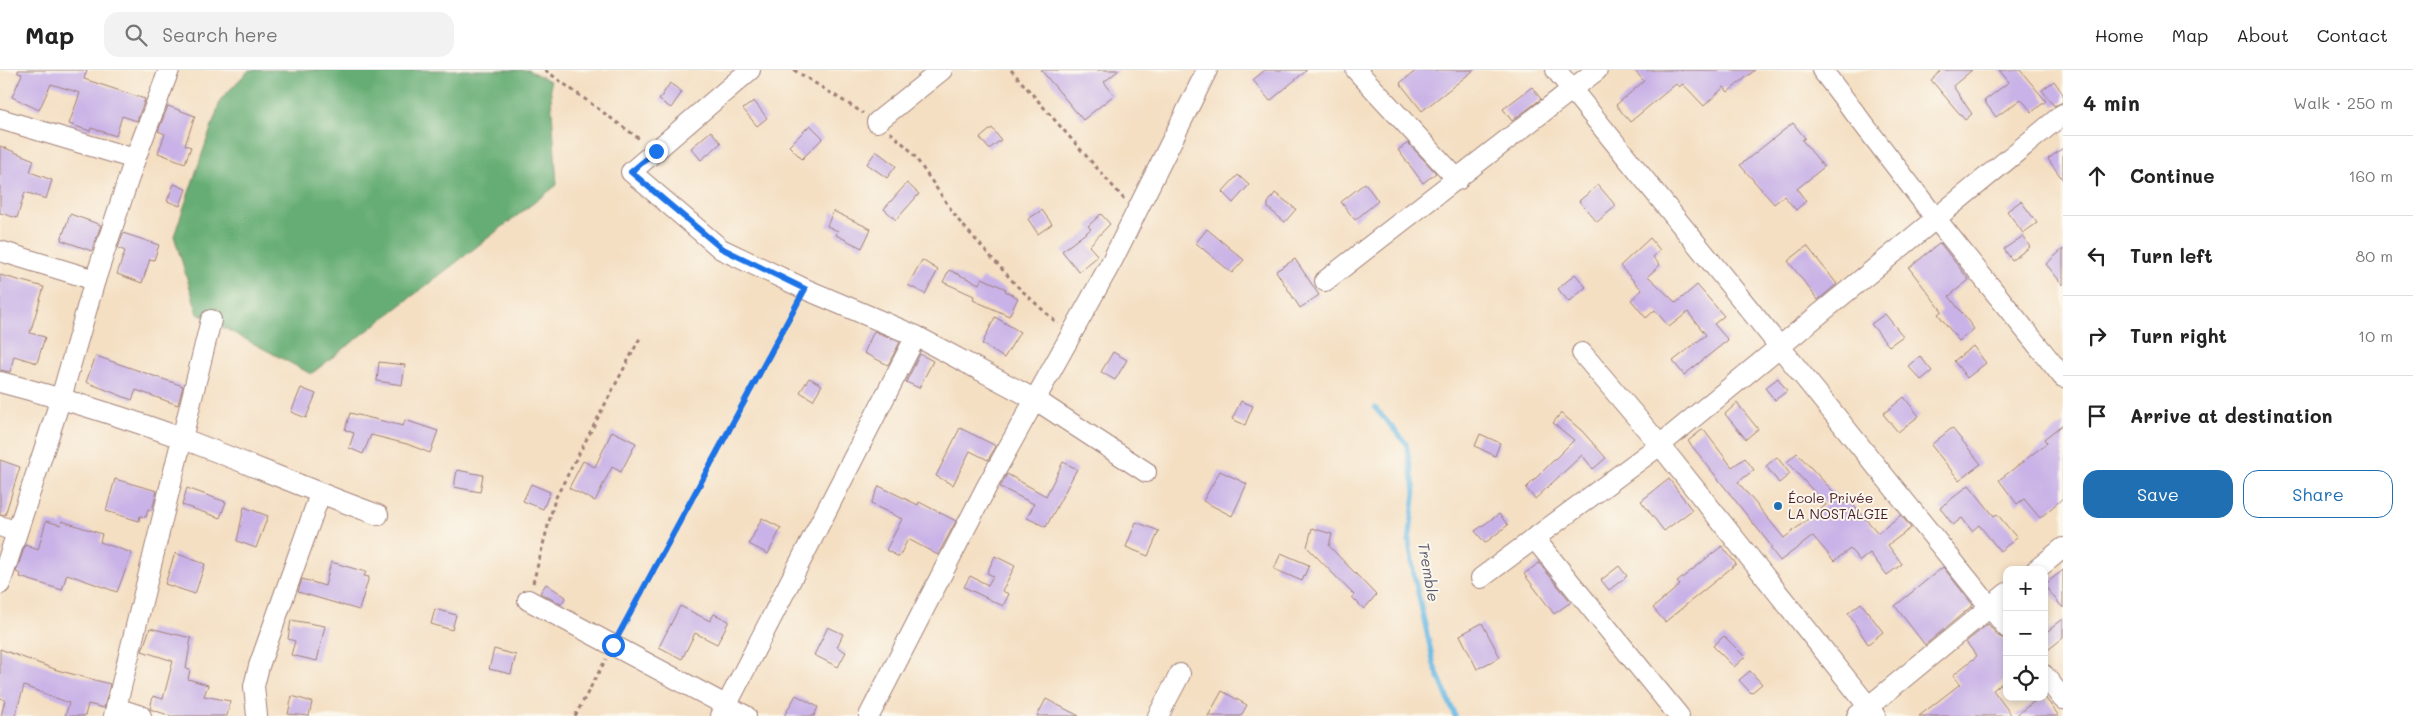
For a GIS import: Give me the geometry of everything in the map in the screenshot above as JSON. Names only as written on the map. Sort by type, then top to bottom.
[{"type":"street","points":[[0,584],[9,529],[61,398],[95,280],[135,160],[169,70]]},
{"type":"street","points":[[750,70],[631,172],[721,248],[805,289],[916,336],[1036,400],[1146,472]]},
{"type":"street","points":[[877,122],[942,70]]},
{"type":"street","points":[[869,716],[987,486],[1071,336],[1136,212],[1207,70]]},
{"type":"street","points":[[1356,70],[1458,180]]},
{"type":"street","points":[[1556,70],[2003,623]]},
{"type":"street","points":[[1325,281],[1458,180],[1597,70]]},
{"type":"street","points":[[1822,70],[1936,219],[2063,378]]},
{"type":"street","points":[[1480,578],[1660,445],[2063,114]]},
{"type":"street","points":[[0,119],[135,160]]},
{"type":"street","points":[[0,251],[95,280]]},
{"type":"street","points":[[141,716],[115,712],[180,438],[211,320]]},
{"type":"street","points":[[724,711],[916,336]]},
{"type":"street","points":[[1582,353],[1660,445],[1867,713],[2003,595]]},
{"type":"street","points":[[0,382],[61,398],[180,438],[378,515]]},
{"type":"street","points":[[257,716],[254,686],[259,666],[320,494]]},
{"type":"street","points":[[1534,538],[1679,716]]},
{"type":"street","points":[[2041,566],[2063,548]]},
{"type":"street","points":[[528,600],[613,645],[724,711],[746,716]]},
{"type":"street","points":[[1158,716],[1180,674]]},
{"type":"street","points":[[2048,680],[2063,699]]},
{"type":"path","points":[[544,70],[656,151]]},
{"type":"path","points":[[794,70],[877,122],[911,151],[958,221],[1016,286],[1071,336]]},
{"type":"path","points":[[1011,70],[1136,212]]},
{"type":"path","points":[[575,716],[805,289]]},
{"type":"path","points":[[528,600],[555,500],[640,338]]},
{"type":"green space","points":[[249,70],[528,70],[550,81],[557,185],[311,374],[198,314],[174,236],[221,99]]},
{"type":"building","points":[[18,70],[87,70],[84,79],[145,99],[137,121],[122,116],[116,136],[91,128],[90,131],[69,124],[80,93],[51,84],[39,110],[12,97],[22,74],[18,73]]},
{"type":"building","points":[[1041,70],[1119,70],[1104,82],[1114,95],[1083,120]]},
{"type":"building","points":[[1265,70],[1307,70],[1270,101],[1253,80]]},
{"type":"building","points":[[1417,70],[1474,70],[1422,111],[1400,83]]},
{"type":"building","points":[[1634,70],[1755,70],[1728,92],[1724,87],[1704,106],[1683,84],[1679,87],[1676,84],[1630,122],[1616,105],[1644,81]]},
{"type":"building","points":[[1942,70],[1972,70],[1953,86],[1972,114],[1965,120],[1931,80]]},
{"type":"building","points":[[1999,70],[2020,70],[2046,101],[2032,112],[2021,99],[1996,117],[1984,101],[2009,82]]},
{"type":"building","points":[[2054,81],[2063,94],[2063,102],[2054,106],[2042,90]]},
{"type":"building","points":[[670,83],[682,92],[671,108],[659,100]]},
{"type":"building","points":[[1532,87],[1541,99],[1512,121],[1503,109]]},
{"type":"building","points":[[754,101],[767,118],[757,126],[743,109]]},
{"type":"building","points":[[168,106],[195,116],[185,145],[191,147],[185,163],[158,153],[165,134],[158,131]]},
{"type":"building","points":[[1793,123],[1805,138],[1802,140],[1824,167],[1797,189],[1806,201],[1796,210],[1784,196],[1774,204],[1740,165]]},
{"type":"building","points":[[810,125],[823,138],[802,159],[789,146]]},
{"type":"building","points":[[992,128],[1001,140],[989,149],[980,138]]},
{"type":"building","points":[[711,131],[721,143],[701,160],[691,148]]},
{"type":"building","points":[[1408,143],[1436,173],[1423,183],[1398,150]]},
{"type":"building","points":[[0,146],[34,160],[30,172],[52,180],[46,199],[25,192],[17,218],[0,213]]},
{"type":"building","points":[[2063,148],[2063,180],[2048,159]]},
{"type":"building","points":[[876,151],[896,166],[887,178],[867,164]]},
{"type":"building","points":[[1238,175],[1249,185],[1233,203],[1222,192]]},
{"type":"building","points":[[907,183],[919,194],[896,220],[884,209]]},
{"type":"building","points":[[1365,183],[1378,201],[1355,220],[1341,202]]},
{"type":"building","points":[[174,184],[186,189],[180,206],[167,201]]},
{"type":"building","points":[[1598,185],[1616,206],[1597,222],[1579,201]]},
{"type":"building","points":[[1275,193],[1296,209],[1285,222],[1268,208],[1268,203]]},
{"type":"building","points":[[2021,201],[2037,223],[2023,233],[2007,211]]},
{"type":"building","points":[[1042,210],[1052,224],[1038,234],[1028,219]]},
{"type":"building","points":[[833,211],[871,229],[862,248],[836,235],[838,231],[827,226]]},
{"type":"building","points":[[70,214],[101,225],[92,251],[61,240]]},
{"type":"building","points":[[1101,214],[1110,224],[1089,246],[1098,256],[1079,272],[1062,251],[1091,229],[1088,226]]},
{"type":"building","points":[[1207,229],[1244,260],[1232,273],[1196,243]]},
{"type":"building","points":[[123,233],[159,245],[154,260],[150,259],[142,283],[117,274],[125,251],[118,248]]},
{"type":"building","points":[[2023,236],[2030,247],[2012,260],[2004,249]]},
{"type":"building","points":[[1650,238],[1660,250],[1653,257],[1660,265],[1648,276],[1676,303],[1697,285],[1724,316],[1714,324],[1728,340],[1684,375],[1673,361],[1706,335],[1688,312],[1669,327],[1655,310],[1646,318],[1631,300],[1642,290],[1620,266]]},
{"type":"building","points":[[1940,243],[1969,280],[1949,296],[1974,329],[1959,341],[1938,314],[1942,311],[1909,268]]},
{"type":"building","points":[[1807,246],[1837,284],[1818,300],[1788,261]]},
{"type":"building","points":[[2063,249],[2063,285],[2046,264]]},
{"type":"building","points":[[1295,259],[1319,295],[1300,308],[1276,271]]},
{"type":"building","points":[[922,260],[938,270],[925,294],[908,285]]},
{"type":"building","points":[[949,270],[979,284],[982,278],[1006,289],[1005,291],[1018,298],[1009,316],[973,300],[974,296],[943,282]]},
{"type":"building","points":[[1575,274],[1586,287],[1569,302],[1558,289]]},
{"type":"building","points":[[0,275],[44,287],[30,333],[45,337],[37,363],[14,356],[10,372],[0,370]]},
{"type":"building","points":[[1885,314],[1903,336],[1889,346],[1871,324]]},
{"type":"building","points":[[995,317],[1020,332],[1004,358],[982,344]]},
{"type":"building","points":[[874,331],[900,342],[888,365],[864,353]]},
{"type":"building","points":[[1973,346],[1986,363],[1967,378],[1954,361]]},
{"type":"building","points":[[1113,352],[1127,360],[1115,380],[1101,372]]},
{"type":"building","points":[[920,354],[933,361],[919,388],[906,382]]},
{"type":"building","points":[[96,356],[183,386],[178,405],[136,390],[132,400],[86,382]]},
{"type":"building","points":[[1920,356],[1932,371],[1921,380],[1908,366]]},
{"type":"building","points":[[379,362],[405,365],[402,385],[377,381]]},
{"type":"building","points":[[809,378],[822,385],[813,400],[800,392]]},
{"type":"building","points":[[1778,378],[1787,391],[1775,400],[1765,388]]},
{"type":"building","points":[[301,388],[316,394],[306,418],[291,412]]},
{"type":"building","points":[[1904,397],[1919,416],[1898,432],[1883,414]]},
{"type":"building","points":[[1241,401],[1253,406],[1245,425],[1232,419]]},
{"type":"building","points":[[1737,403],[1758,429],[1746,439],[1725,414]]},
{"type":"building","points":[[350,413],[403,426],[405,420],[438,431],[430,453],[407,444],[371,435],[363,454],[349,448],[354,433],[345,430]]},
{"type":"building","points":[[1561,413],[1582,431],[1606,458],[1593,469],[1582,455],[1535,499],[1526,488],[1574,440],[1553,423]]},
{"type":"building","points":[[2063,424],[2063,498],[2040,518],[2024,499],[2017,504],[1999,480],[2047,443],[2044,439]]},
{"type":"building","points":[[960,428],[996,446],[988,460],[970,451],[953,485],[936,476]]},
{"type":"building","points":[[1952,428],[1981,464],[1959,480],[1931,445]]},
{"type":"building","points":[[1703,429],[1732,467],[1745,458],[1754,470],[1738,482],[1784,538],[1826,505],[1787,462],[1797,453],[1845,504],[1849,500],[1878,533],[1901,515],[1911,528],[1888,545],[1902,564],[1887,575],[1870,553],[1860,561],[1850,549],[1834,561],[1813,536],[1780,561],[1770,548],[1772,547],[1688,441]]},
{"type":"building","points":[[612,431],[636,443],[621,472],[612,467],[595,501],[569,488],[583,461],[595,467]]},
{"type":"building","points":[[1480,434],[1500,443],[1495,456],[1475,446]]},
{"type":"building","points":[[1777,457],[1790,474],[1779,483],[1766,466]]},
{"type":"building","points":[[0,460],[20,467],[5,515],[0,514]]},
{"type":"building","points":[[1063,462],[1077,469],[1046,527],[1027,518],[1034,504],[1000,487],[1007,474],[1046,496]]},
{"type":"building","points":[[457,470],[483,475],[480,492],[454,487]]},
{"type":"building","points":[[1220,471],[1247,484],[1232,516],[1203,501]]},
{"type":"building","points":[[115,479],[157,491],[152,510],[148,509],[146,517],[140,516],[139,521],[106,511]]},
{"type":"building","points":[[1669,479],[1692,510],[1664,531],[1641,501]]},
{"type":"building","points":[[531,484],[550,492],[543,509],[523,501]]},
{"type":"building","points":[[1969,485],[1994,516],[1997,514],[2017,538],[2000,551],[1979,525],[1972,531],[1962,518],[1953,525],[1940,508]]},
{"type":"building","points":[[879,486],[918,505],[919,502],[956,521],[938,555],[908,539],[899,557],[886,550],[902,519],[871,504]]},
{"type":"building","points":[[187,488],[226,502],[220,518],[182,505]]},
{"type":"building","points":[[244,507],[268,516],[256,548],[237,541]]},
{"type":"building","points":[[1499,514],[1508,525],[1485,543],[1475,531]]},
{"type":"building","points":[[762,518],[781,528],[768,554],[749,544]]},
{"type":"building","points":[[46,521],[61,525],[62,521],[102,534],[100,542],[132,553],[117,592],[67,574],[62,590],[20,577],[21,574],[16,572],[25,545],[38,550]]},
{"type":"building","points":[[1136,522],[1159,531],[1148,556],[1126,547]]},
{"type":"building","points":[[1312,528],[1332,534],[1329,546],[1376,595],[1364,609],[1352,597],[1354,595],[1307,547]]},
{"type":"building","points":[[1722,546],[1736,564],[1665,622],[1653,608],[1680,585],[1677,582]]},
{"type":"building","points":[[175,553],[205,564],[195,594],[165,584]]},
{"type":"building","points":[[1281,553],[1309,565],[1302,581],[1274,569]]},
{"type":"building","points":[[995,556],[1015,566],[1002,591],[1009,594],[1003,606],[964,587],[970,576],[988,585],[993,576],[987,573]]},
{"type":"building","points":[[331,562],[366,572],[364,576],[369,577],[359,610],[298,592],[302,579],[325,586]]},
{"type":"building","points":[[1539,563],[1571,602],[1554,614],[1524,574]]},
{"type":"building","points":[[1619,566],[1627,576],[1609,590],[1601,580]]},
{"type":"building","points":[[1943,567],[1973,605],[1925,645],[1895,606]]},
{"type":"building","points":[[2063,570],[2063,608],[2048,590],[2048,582]]},
{"type":"building","points":[[546,584],[566,597],[561,604],[540,593]]},
{"type":"building","points":[[1861,603],[1883,632],[1868,644],[1848,613]]},
{"type":"building","points":[[680,606],[710,621],[714,614],[729,621],[717,644],[695,633],[682,659],[659,647]]},
{"type":"building","points":[[435,609],[456,615],[452,630],[431,624]]},
{"type":"building","points":[[2063,619],[2063,638],[2048,650],[2048,631]]},
{"type":"building","points":[[291,620],[325,626],[317,661],[291,655],[295,641],[288,639]]},
{"type":"building","points":[[1482,623],[1500,657],[1477,669],[1460,635]]},
{"type":"building","points":[[1988,624],[1998,636],[2003,638],[2003,682],[1993,690],[2012,716],[1919,716],[1960,684],[1953,675],[1977,656],[1966,642]]},
{"type":"building","points":[[828,627],[843,634],[837,647],[846,652],[838,667],[814,655]]},
{"type":"building","points":[[150,628],[191,638],[186,669],[190,670],[188,679],[208,685],[204,696],[230,701],[227,716],[171,716],[150,709],[153,696],[163,699],[173,661],[142,651]]},
{"type":"building","points":[[1724,636],[1745,657],[1734,667],[1713,646]]},
{"type":"building","points":[[0,649],[57,670],[110,684],[104,708],[88,704],[85,716],[65,716],[69,703],[24,686],[15,716],[1,716],[5,700],[0,698]]},
{"type":"building","points":[[494,649],[516,655],[511,674],[489,669]]},
{"type":"building","points":[[1750,671],[1762,684],[1751,693],[1739,680]]},
{"type":"building","points":[[1222,691],[1247,705],[1241,716],[1208,716]]},
{"type":"building","points":[[796,695],[818,707],[814,716],[784,716]]},
{"type":"building","points":[[292,696],[312,702],[309,716],[288,714]]},
{"type":"building","points":[[1046,699],[1079,716],[1037,716]]},
{"type":"building","points":[[2035,701],[2048,701],[2059,716],[2015,716]]},
{"type":"waterway","name":"Tremble","points":[[1375,408],[1406,443],[1415,491],[1409,542],[1414,575],[1434,665],[1455,716]]},
{"type":"place","name":"École Privée LA NOSTALGIE","points":[[1778,506]]},
{"type":"route","points":[[613,645],[805,289],[721,248],[631,172],[656,151]]}]
